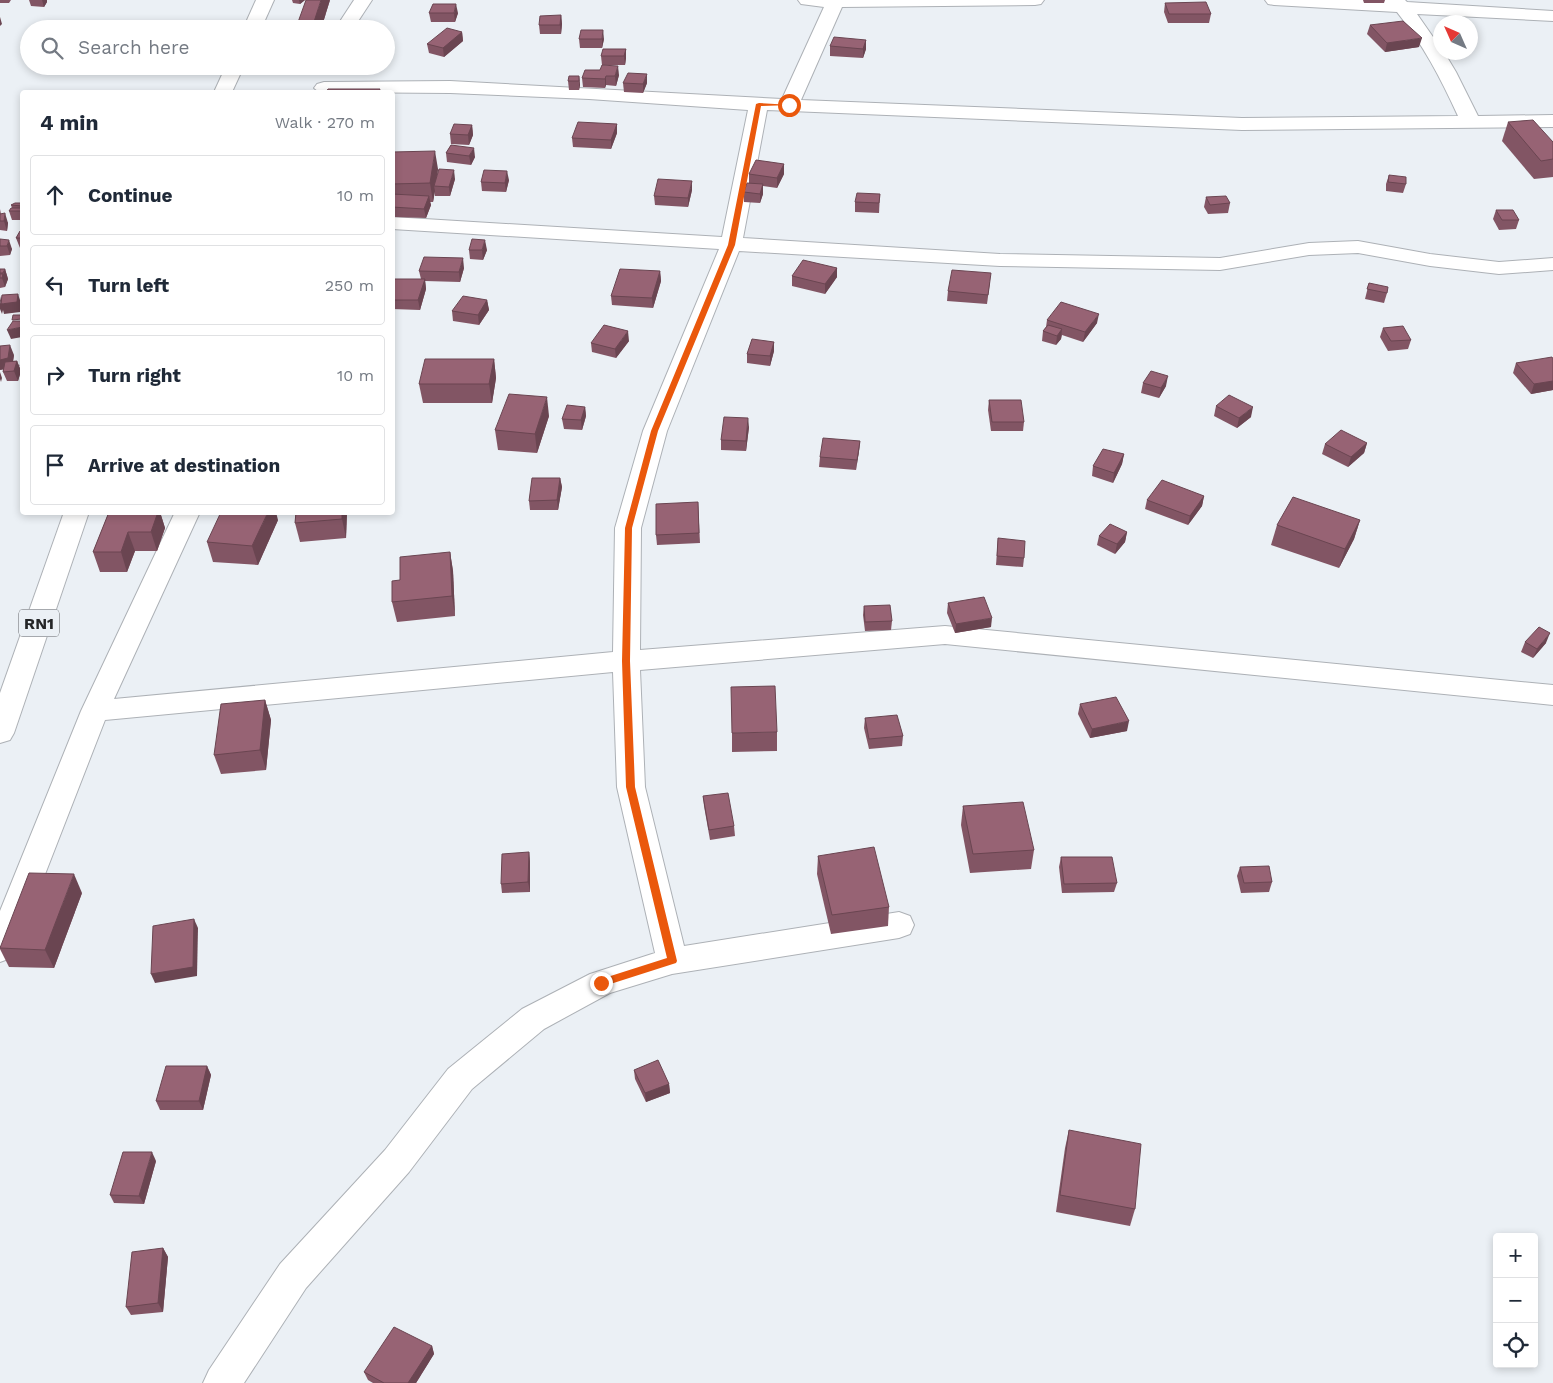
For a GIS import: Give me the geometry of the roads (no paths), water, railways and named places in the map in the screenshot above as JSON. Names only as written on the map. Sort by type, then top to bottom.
[{"type":"main road","points":[[256,20],[265,0]]},
{"type":"main road","points":[[350,20],[363,0]]},
{"type":"main road","points":[[807,0],[835,2],[1036,0]]},
{"type":"main road","points":[[1274,0],[1398,4],[1553,16]]},
{"type":"main road","points":[[789,105],[835,2]]},
{"type":"main road","points":[[1398,4],[1419,28],[1447,72],[1471,122]]},
{"type":"main road","points":[[224,90],[231,75]]},
{"type":"main road","points":[[328,75],[323,90],[460,87],[759,104],[1242,124],[1553,121]]},
{"type":"main road","points":[[672,961],[631,787],[626,661],[628,528],[655,431],[731,245],[759,104]]},
{"type":"main road","points":[[395,223],[1000,260],[1220,264],[1309,249],[1358,247],[1430,260],[1498,268],[1553,264]]},
{"type":"main road","name":"RN1","points":[[0,733],[76,515]]},
{"type":"main road","points":[[0,949],[95,711],[187,515]]},
{"type":"main road","points":[[95,711],[626,661],[945,635],[1553,695]]},
{"type":"main road","points":[[222,1383],[293,1276],[396,1161],[460,1079],[533,1019],[601,983],[672,961],[899,925]]}]
